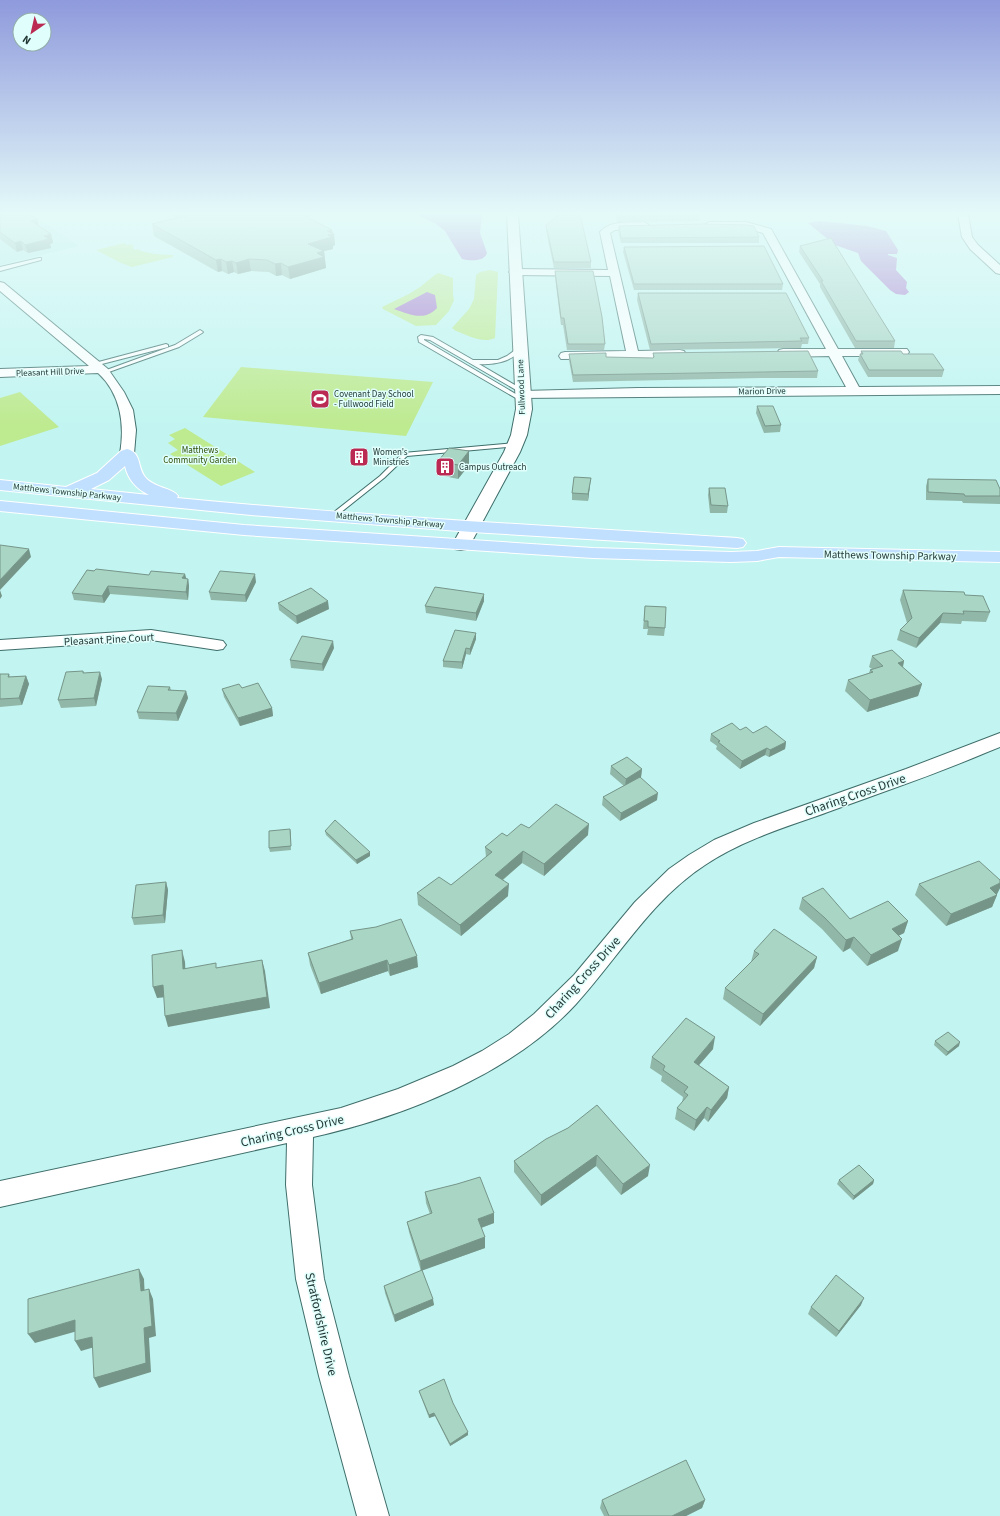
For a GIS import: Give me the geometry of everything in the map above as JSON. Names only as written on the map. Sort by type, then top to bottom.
[{"type":"main road","points":[[65,492],[91,484],[105,477],[114,470],[127,454],[133,460],[134,471],[138,478],[146,486],[159,494],[238,503],[243,504],[251,510]]},
{"type":"main road","name":"Matthews Township Parkway","points":[[0,485],[251,510],[472,527],[731,543],[756,546],[780,552]]},
{"type":"main road","name":"Matthews Township Parkway","points":[[0,506],[244,530],[593,553],[731,557],[757,556],[780,552],[1000,557]]},
{"type":"street","points":[[0,285],[100,369],[116,389],[129,414],[130,436],[127,454]]},
{"type":"street","name":"Fullwood Lane","points":[[461,545],[515,445],[522,424],[523,396],[515,285]]},
{"type":"street","points":[[620,285],[624,295],[633,355]]},
{"type":"street","points":[[796,285],[832,353],[854,390]]},
{"type":"street","points":[[786,295],[802,295]]},
{"type":"street","points":[[768,353],[903,352]]},
{"type":"street","points":[[565,356],[689,354]]},
{"type":"street","name":"Pleasant Hill Drive","points":[[0,373],[57,372],[100,369]]},
{"type":"street","name":"Marion Drive","points":[[523,396],[630,392],[1000,390]]},
{"type":"street","name":"Pleasant Pine Court","points":[[0,645],[151,635],[217,645]]},
{"type":"street","name":"Charing Cross Drive","points":[[0,1194],[341,1119],[390,1104],[435,1086],[467,1070],[505,1048],[537,1026],[566,1000],[650,899],[673,878],[716,848],[743,835],[784,819],[957,758],[1000,739]]},
{"type":"street","name":"Stratfordshire Drive","points":[[301,1128],[299,1146],[299,1185],[310,1279],[334,1376],[372,1516]]},
{"type":"lane","points":[[100,369],[177,346],[200,332]]},
{"type":"lane","points":[[421,337],[431,338],[523,396],[421,341],[421,337]]},
{"type":"lane","points":[[100,369],[159,348],[177,346]]},
{"type":"lane","points":[[470,362],[502,362],[514,356],[520,349]]},
{"type":"lane","points":[[333,516],[382,477],[405,454],[515,445]]},
{"type":"green space","points":[[423,285],[453,285],[454,300],[449,311],[436,325],[416,326],[383,309],[382,307]]},
{"type":"green space","points":[[475,285],[497,285],[495,338],[485,340],[470,337],[452,328],[469,309],[474,299]]},
{"type":"green space","name":"Covenant Day School - Fullwood Field","points":[[241,367],[433,382],[406,436],[203,417]]},
{"type":"green space","points":[[20,392],[59,427],[0,446],[0,398]]},
{"type":"green space","name":"Matthews Community Garden","points":[[185,428],[255,472],[221,486],[170,454],[178,450],[168,443],[175,439],[169,435]]},
{"type":"shaded area","points":[[885,285],[907,285],[906,288],[909,292],[905,295],[896,294]]},
{"type":"shaded area","points":[[427,292],[435,295],[437,308],[427,315],[416,316],[394,309]]},
{"type":"building","points":[[557,285],[596,285],[602,317],[605,344],[568,344],[564,318],[561,318]]},
{"type":"building","points":[[823,285],[860,285],[895,341],[856,341]]},
{"type":"building","points":[[638,293],[786,293],[809,338],[800,338],[802,341],[651,344]]},
{"type":"building","points":[[808,351],[818,371],[573,375],[569,354],[606,353],[606,357],[653,358],[653,353]]},
{"type":"building","points":[[861,351],[901,351],[903,354],[933,354],[944,370],[869,370],[860,354],[863,354]]},
{"type":"building","points":[[757,406],[773,406],[781,425],[765,426]]},
{"type":"building","points":[[449,448],[469,451],[458,465],[438,461]]},
{"type":"building","points":[[574,477],[591,478],[588,494],[572,493]]},
{"type":"building","points":[[928,479],[996,480],[1000,489],[1000,496],[965,496],[964,494],[928,492]]},
{"type":"building","points":[[709,488],[725,488],[728,506],[711,505]]},
{"type":"building","points":[[0,545],[29,549],[0,580]]},
{"type":"building","points":[[96,569],[149,575],[151,571],[185,574],[182,578],[188,579],[186,592],[108,586],[102,596],[72,593],[87,570],[94,571]]},
{"type":"building","points":[[220,571],[255,574],[245,595],[209,592]]},
{"type":"building","points":[[435,587],[484,594],[476,613],[425,606]]},
{"type":"building","points":[[311,588],[328,601],[296,616],[278,603]]},
{"type":"building","points":[[903,590],[964,592],[965,595],[983,596],[990,612],[963,611],[964,614],[943,613],[919,638],[900,630],[912,618]]},
{"type":"building","points":[[645,606],[666,607],[665,628],[648,627],[648,621],[644,621]]},
{"type":"building","points":[[455,630],[476,633],[470,649],[466,648],[462,662],[443,661]]},
{"type":"building","points":[[302,636],[333,641],[322,664],[290,660]]},
{"type":"building","points":[[892,650],[904,661],[898,663],[922,684],[870,700],[848,680],[873,672],[870,670],[883,666],[872,656]]},
{"type":"building","points":[[83,671],[83,673],[100,672],[94,698],[58,700],[66,672]]},
{"type":"building","points":[[0,674],[9,674],[8,677],[26,676],[19,698],[0,699]]},
{"type":"building","points":[[258,683],[272,708],[238,718],[222,689],[239,684],[242,688]]},
{"type":"building","points":[[148,686],[170,687],[168,690],[186,691],[176,713],[137,712]]},
{"type":"building","points":[[732,723],[740,730],[746,727],[753,733],[766,726],[786,742],[770,750],[767,748],[742,761],[718,742],[720,741],[711,734]]},
{"type":"building","points":[[627,757],[642,769],[626,779],[611,766]]},
{"type":"building","points":[[640,777],[658,793],[621,813],[603,797]]},
{"type":"building","points":[[556,804],[589,824],[544,864],[523,851],[495,875],[509,884],[460,925],[417,893],[439,877],[451,885],[492,852],[485,847],[502,833],[507,836],[521,824],[529,828]]},
{"type":"building","points":[[335,820],[370,852],[356,860],[325,831]]},
{"type":"building","points":[[290,829],[291,846],[269,848],[269,831]]},
{"type":"building","points":[[979,861],[1000,880],[1000,883],[990,888],[997,895],[951,914],[919,884],[966,866]]},
{"type":"building","points":[[166,882],[163,915],[132,918],[136,885]]},
{"type":"building","points":[[823,888],[850,919],[888,901],[908,921],[892,929],[902,939],[871,955],[854,937],[846,940],[825,918],[802,898]]},
{"type":"building","points":[[401,919],[417,956],[389,965],[387,960],[319,983],[308,953],[353,939],[350,931],[376,927]]},
{"type":"building","points":[[774,929],[817,957],[763,1014],[725,988],[759,954],[754,951]]},
{"type":"building","points":[[182,950],[183,969],[216,963],[216,968],[262,960],[267,997],[165,1016],[163,985],[153,987],[152,955]]},
{"type":"building","points":[[686,1018],[715,1037],[694,1062],[729,1087],[711,1110],[707,1107],[696,1120],[677,1108],[688,1095],[684,1092],[688,1087],[663,1070],[665,1066],[652,1057]]},
{"type":"building","points":[[948,1032],[960,1042],[948,1052],[935,1041]]},
{"type":"building","points":[[597,1105],[650,1165],[623,1184],[597,1155],[541,1195],[514,1161],[546,1139],[568,1128]]},
{"type":"building","points":[[859,1165],[874,1180],[854,1196],[839,1180]]},
{"type":"building","points":[[480,1177],[494,1213],[478,1219],[485,1237],[420,1261],[407,1222],[432,1213],[425,1192]]},
{"type":"building","points":[[139,1269],[141,1291],[149,1289],[152,1326],[144,1328],[146,1363],[94,1378],[92,1337],[75,1341],[75,1320],[28,1334],[28,1299]]},
{"type":"building","points":[[422,1270],[433,1299],[394,1315],[384,1286]]},
{"type":"building","points":[[836,1275],[864,1298],[839,1331],[811,1307]]},
{"type":"building","points":[[444,1379],[453,1403],[468,1432],[450,1444],[434,1413],[429,1415],[419,1391]]},
{"type":"building","points":[[686,1460],[705,1500],[672,1516],[609,1516],[602,1500]]},
{"type":"place","name":"Covenant Day School - Fullwood Field","points":[[320,399]]},
{"type":"place","name":"Women's Ministries","points":[[359,457]]},
{"type":"place","name":"Campus Outreach","points":[[445,467]]}]
